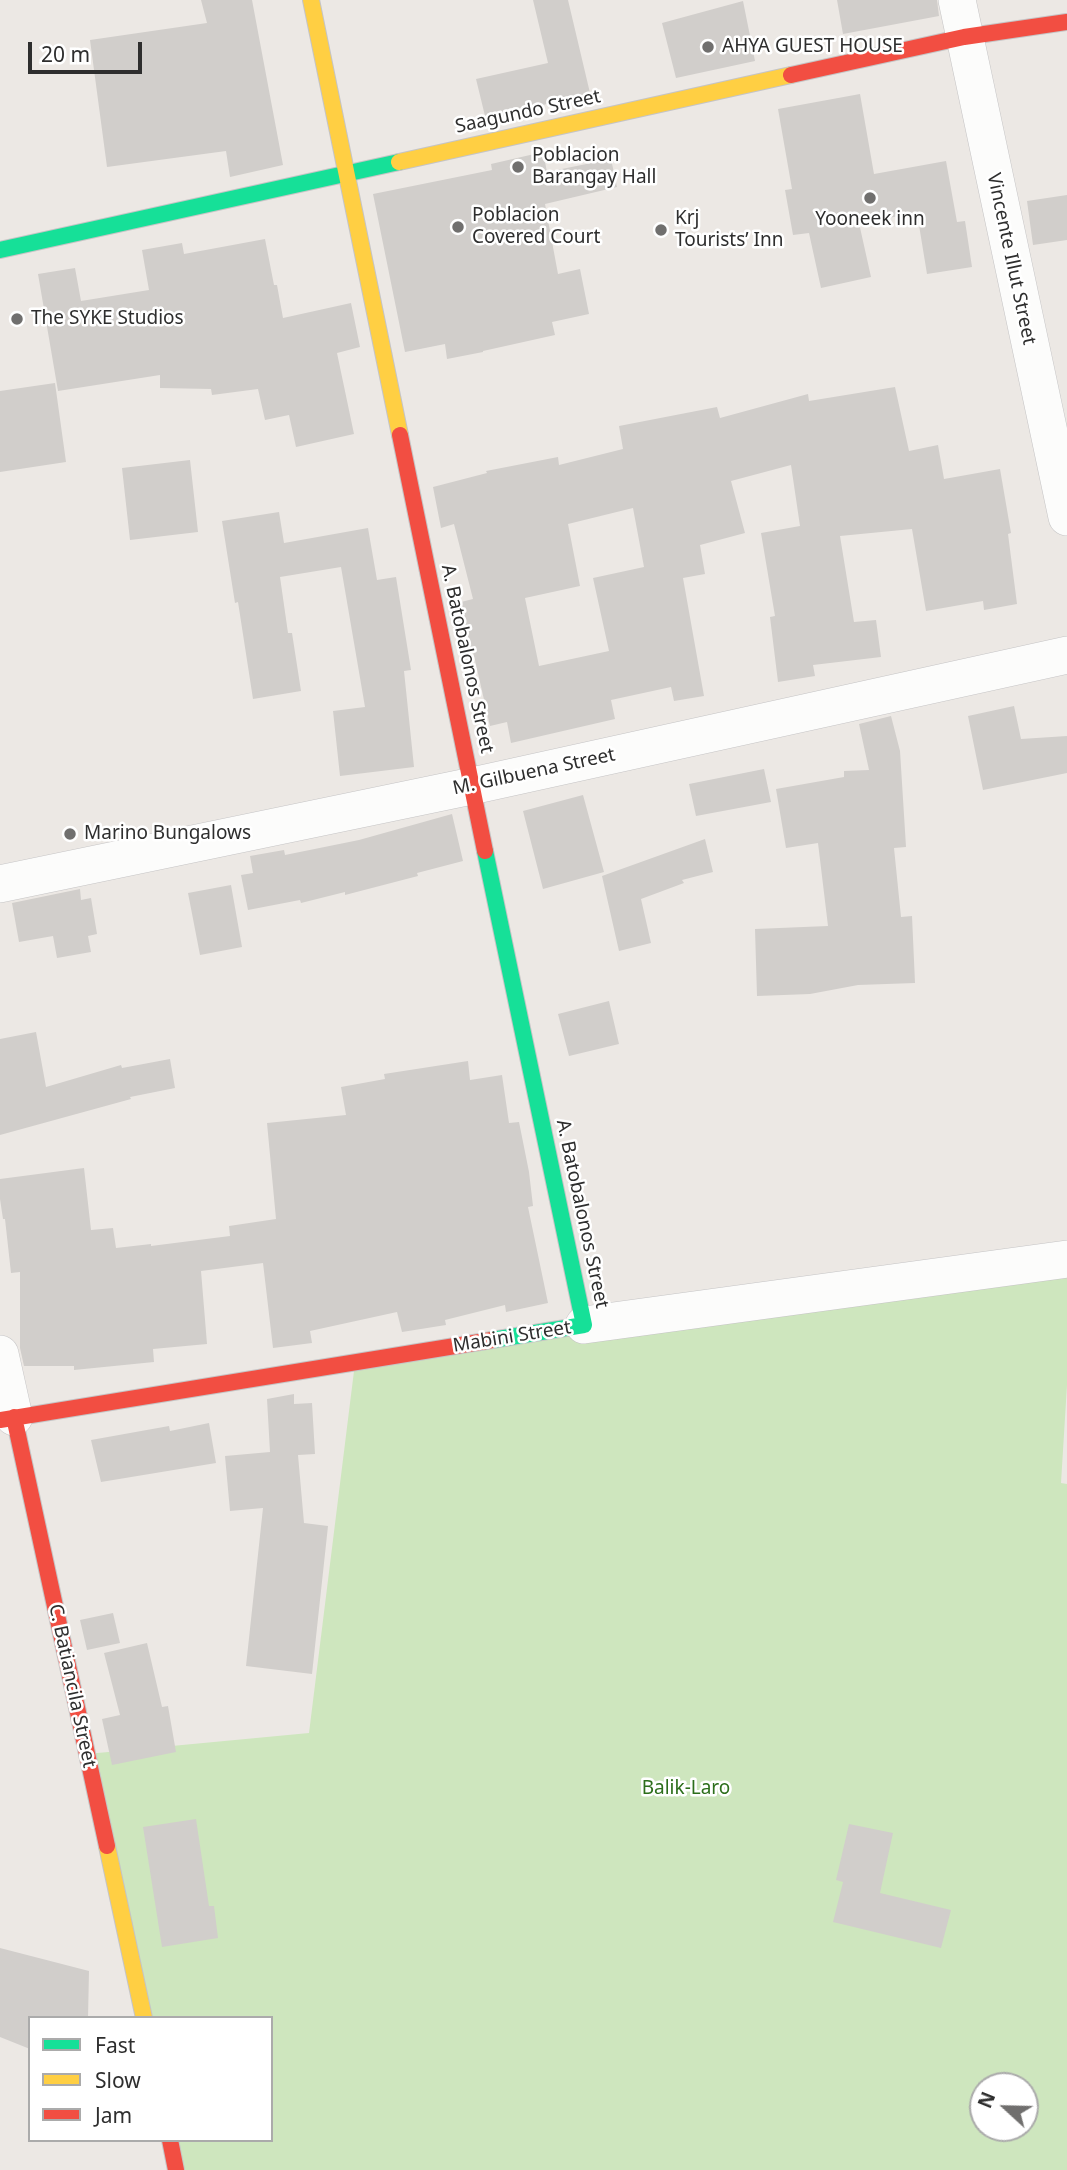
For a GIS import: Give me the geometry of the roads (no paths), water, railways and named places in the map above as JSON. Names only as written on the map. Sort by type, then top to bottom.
[{"type":"street","name":"A. Batobalonos Street","points":[[311,0],[584,1325]]},
{"type":"street","name":"Vincente Illut Street","points":[[957,0],[1067,517]]},
{"type":"street","name":"Saagundo Street","points":[[0,250],[964,37],[1067,22]]},
{"type":"street","name":"M. Gilbuena Street","points":[[0,884],[472,786],[1067,655]]},
{"type":"street","name":"Mabini Street","points":[[7,1419],[584,1325],[1067,1259]]},
{"type":"street","name":"C. Batiancila Street","points":[[0,1354],[7,1419],[144,2016]]},
{"type":"street","points":[[170,2142],[176,2170]]},
{"type":"place","name":"AHYA GUEST HOUSE","points":[[708,47]]},
{"type":"place","name":"Poblacion Barangay Hall","points":[[518,167]]},
{"type":"place","name":"Yooneek inn","points":[[870,198]]},
{"type":"place","name":"Poblacion Covered Court","points":[[458,227]]},
{"type":"place","name":"Krj Tourists’ Inn","points":[[661,230]]},
{"type":"place","name":"The SYKE Studios","points":[[17,319]]},
{"type":"place","name":"Marino Bungalows","points":[[70,834]]},
{"type":"park label","name":"Balik-Laro","points":[[686,1789]]}]
